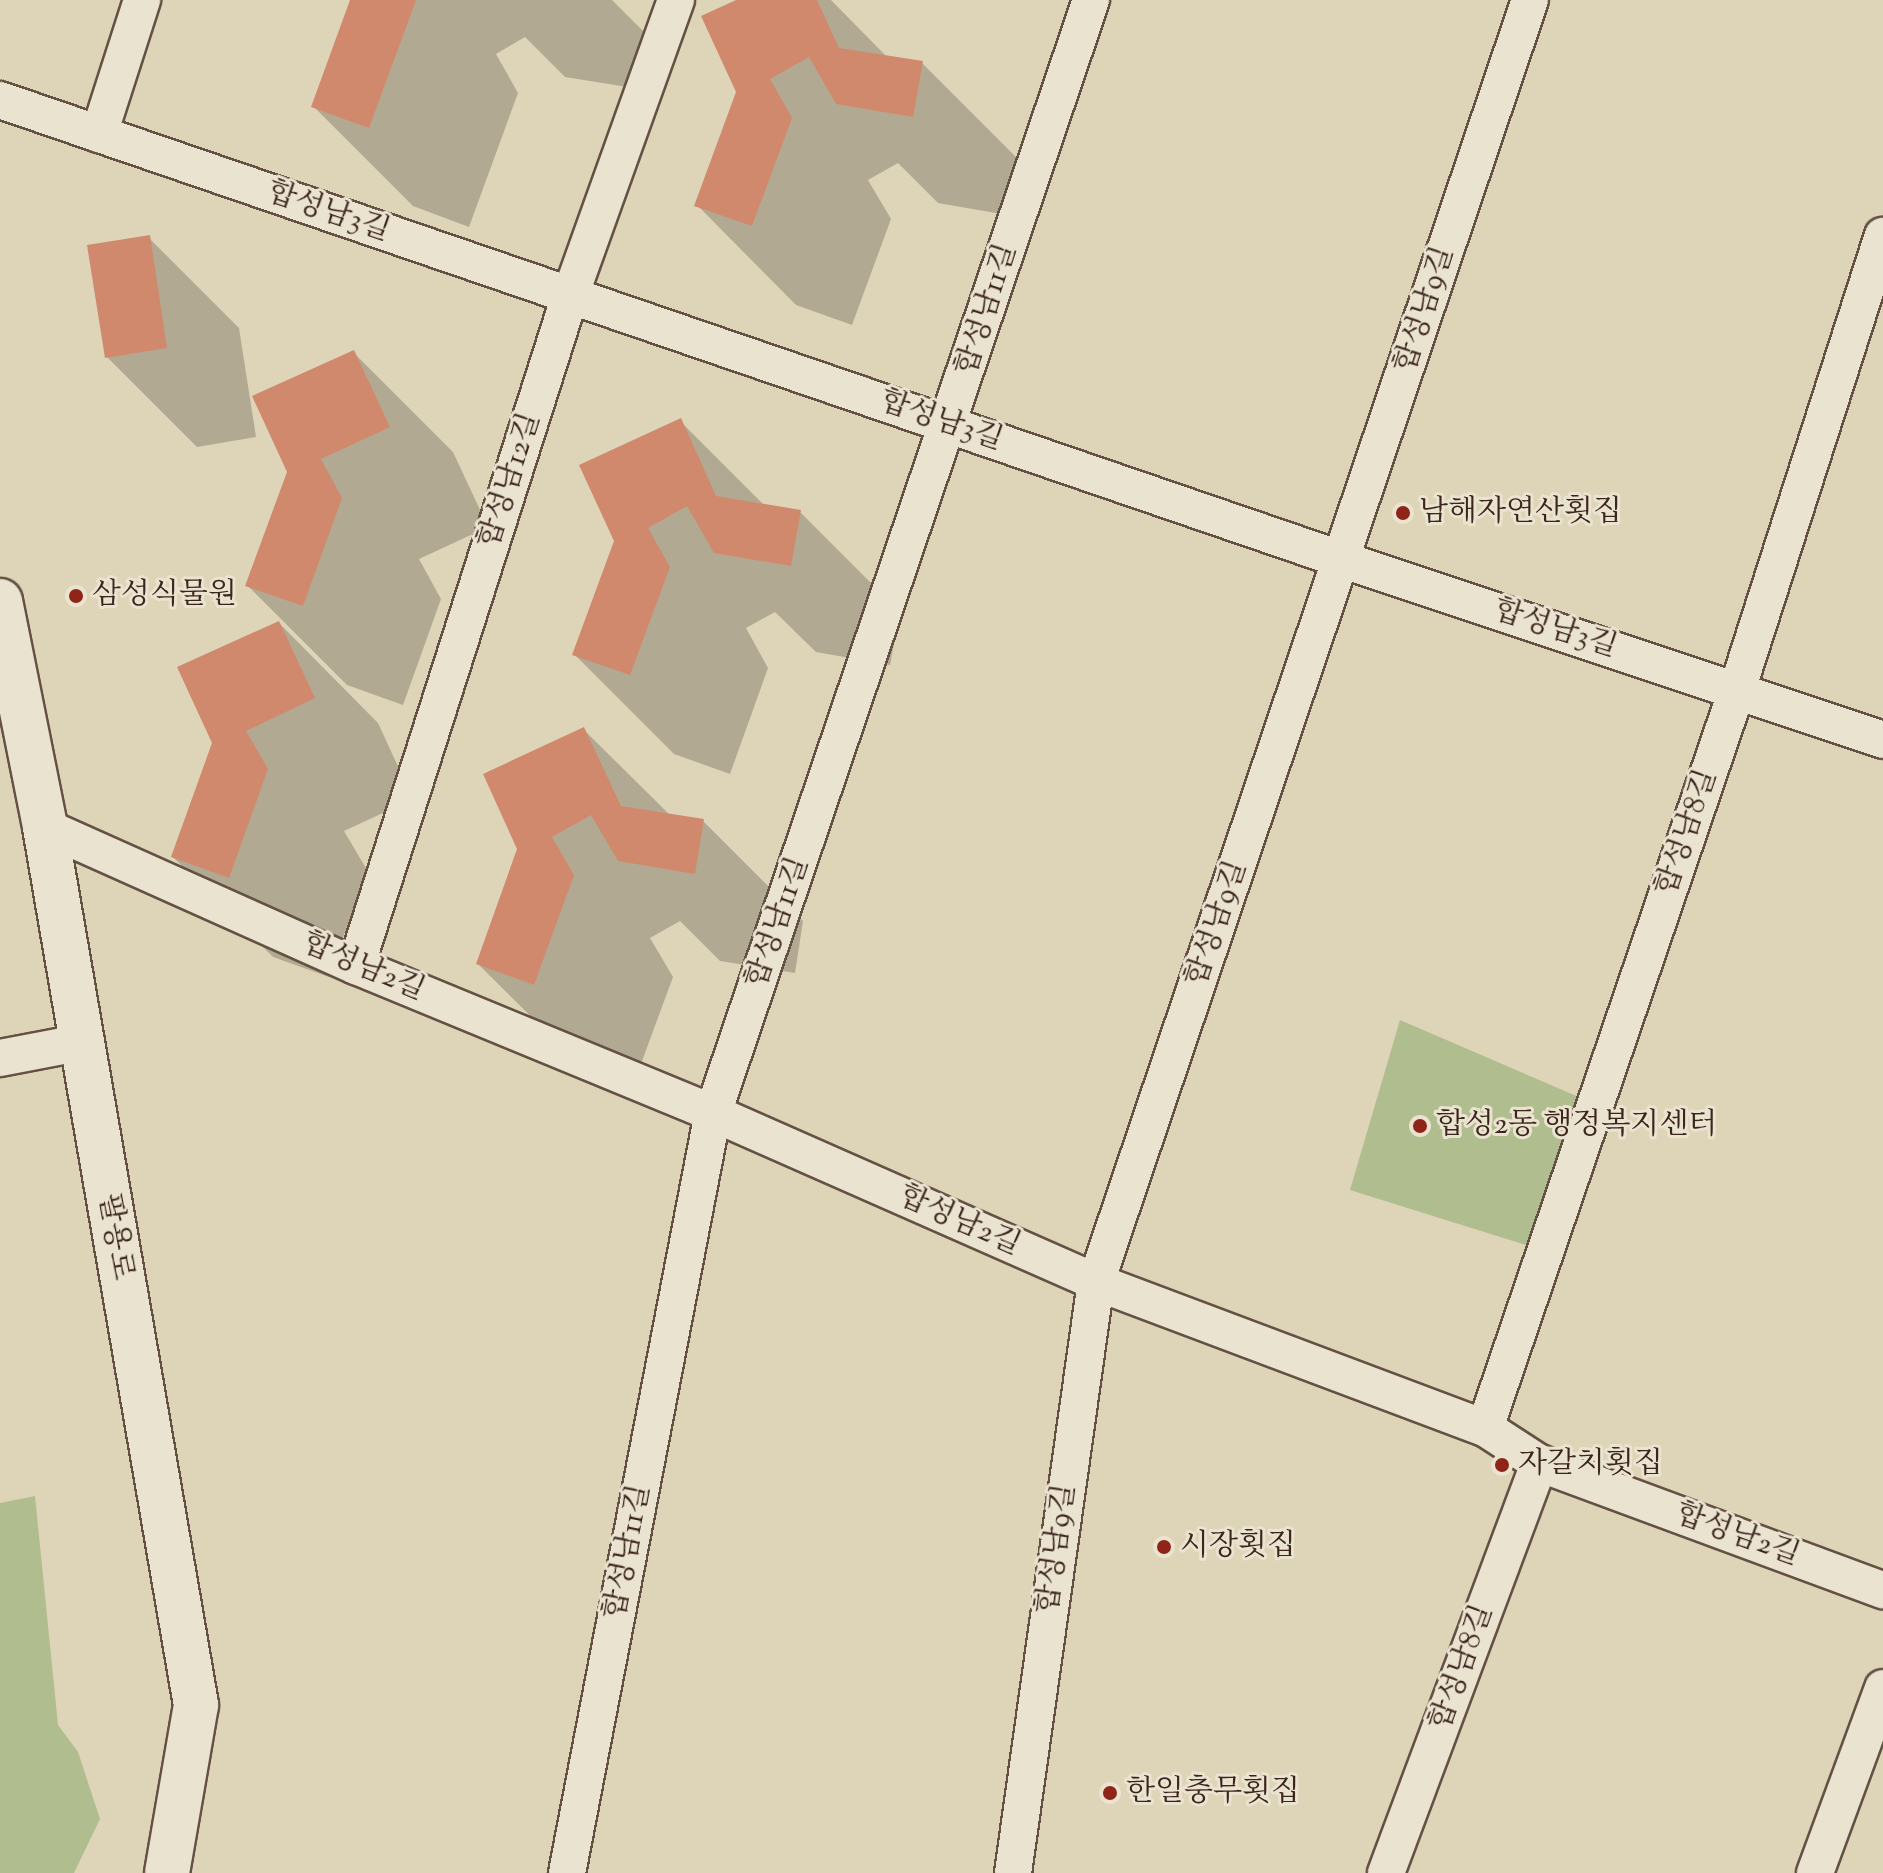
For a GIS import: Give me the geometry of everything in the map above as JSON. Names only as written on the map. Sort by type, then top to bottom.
[{"type":"main road","name":"팔용로","points":[[0,601],[45,827],[79,1043],[196,1705],[167,1873]]},
{"type":"street","points":[[99,134],[142,0]]},
{"type":"street","name":"합성남12길","points":[[356,966],[570,296],[676,0]]},
{"type":"street","name":"합성남11길","points":[[567,1873],[713,1113],[1091,0]]},
{"type":"street","name":"합성남9길","points":[[1013,1873],[1096,1282],[1343,560],[1530,0]]},
{"type":"street","name":"합성남3길","points":[[0,100],[1343,560],[1883,740]]},
{"type":"street","name":"합성남8길","points":[[1485,1428],[1737,690],[1883,236]]},
{"type":"street","name":"합성남2길","points":[[45,827],[356,966],[713,1113],[1096,1282],[1485,1428],[1539,1463],[1883,1590]]},
{"type":"street","points":[[0,1058],[79,1043]]},
{"type":"street","name":"합성남8길","points":[[1386,1873],[1539,1463]]},
{"type":"street","points":[[1815,1873],[1883,1688]]},
{"type":"green space","points":[[1400,1020],[1595,1104],[1545,1251],[1350,1190]]},
{"type":"green space","points":[[35,1496],[58,1725],[78,1752],[100,1819],[74,1873],[0,1873],[0,1503]]},
{"type":"building","points":[[350,0],[416,0],[369,128],[311,107]]},
{"type":"building","points":[[736,0],[817,0],[839,48],[923,61],[913,117],[836,104],[809,57],[770,79],[792,118],[752,226],[694,206],[736,92],[701,16]]},
{"type":"building","points":[[150,235],[167,348],[105,358],[87,245]]},
{"type":"building","points":[[354,350],[390,427],[321,459],[342,498],[303,606],[245,586],[287,472],[252,396]]},
{"type":"building","points":[[681,418],[716,496],[801,510],[791,566],[714,553],[687,506],[648,528],[670,567],[630,675],[572,655],[614,541],[579,465]]},
{"type":"building","points":[[279,621],[315,698],[246,731],[268,769],[229,878],[171,857],[212,743],[177,667]]},
{"type":"building","points":[[584,727],[621,806],[704,819],[695,874],[618,861],[591,815],[552,837],[574,875],[534,985],[476,964],[517,849],[483,774]]},
{"type":"place","name":"남해자연산횟집","points":[[1403,513]]},
{"type":"place","name":"삼성식물원","points":[[76,596]]},
{"type":"place","name":"합성2동 행정복지센터","points":[[1420,1126]]},
{"type":"place","name":"자갈치횟집","points":[[1502,1465]]},
{"type":"place","name":"시장횟집","points":[[1164,1547]]},
{"type":"place","name":"한일충무횟집","points":[[1110,1793]]}]
